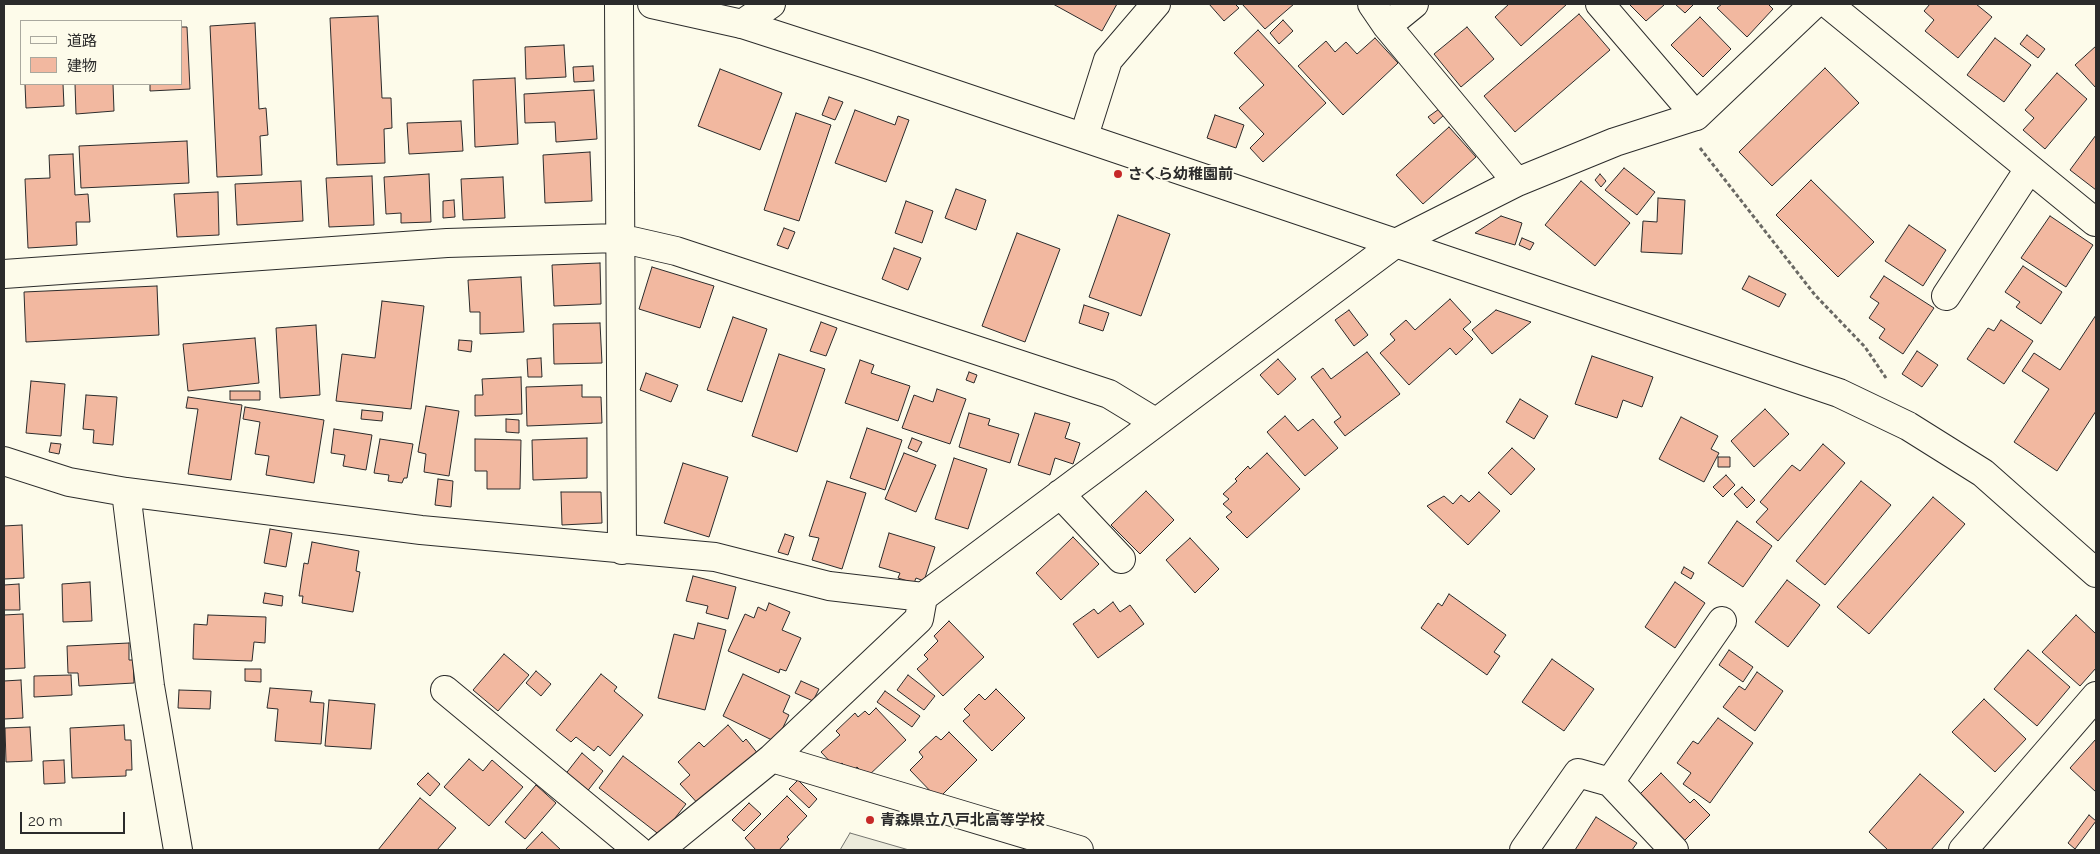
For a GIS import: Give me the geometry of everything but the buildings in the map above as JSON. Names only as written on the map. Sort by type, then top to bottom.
[{"type":"street","points":[[619,4],[622,550]]},
{"type":"street","points":[[652,4],[742,24],[1084,136],[1839,393],[1908,426],[1983,473],[2096,573]]},
{"type":"street","points":[[742,24],[771,4]]},
{"type":"street","points":[[1084,136],[1108,60],[1156,4]]},
{"type":"street","points":[[1414,4],[1380,15],[1517,182]]},
{"type":"street","points":[[1600,4],[1688,119]]},
{"type":"street","points":[[4,461],[69,482],[126,492],[421,530],[622,550],[715,557],[829,586],[922,598],[1396,243],[1517,182],[1615,142],[1688,119],[1814,4]]},
{"type":"street","points":[[1828,4],[2095,222]]},
{"type":"street","points":[[1946,296],[2029,168]]},
{"type":"street","points":[[4,274],[446,243],[619,238],[676,251],[1109,394],[1155,422]]},
{"type":"street","points":[[126,492],[150,686],[178,850]]},
{"type":"street","points":[[1060,494],[1121,558]]},
{"type":"street","points":[[659,850],[772,758],[919,619],[922,598]]},
{"type":"street","points":[[1610,782],[1722,620]]},
{"type":"street","points":[[445,690],[638,850]]},
{"type":"street","points":[[1963,850],[2096,696]]},
{"type":"street","points":[[772,758],[1079,850]]},
{"type":"street","points":[[1524,850],[1578,773],[1610,782],[1674,850]]},
{"type":"path","points":[[1688,119],[1815,295],[1865,347],[1891,385]]},
{"type":"shaded area","points":[[850,833],[909,850],[840,850]]},
{"type":"place","name":"さくら幼稚園前","points":[[1118,174]]},
{"type":"place","name":"青森県立八戸北高等学校","points":[[870,820]]}]
